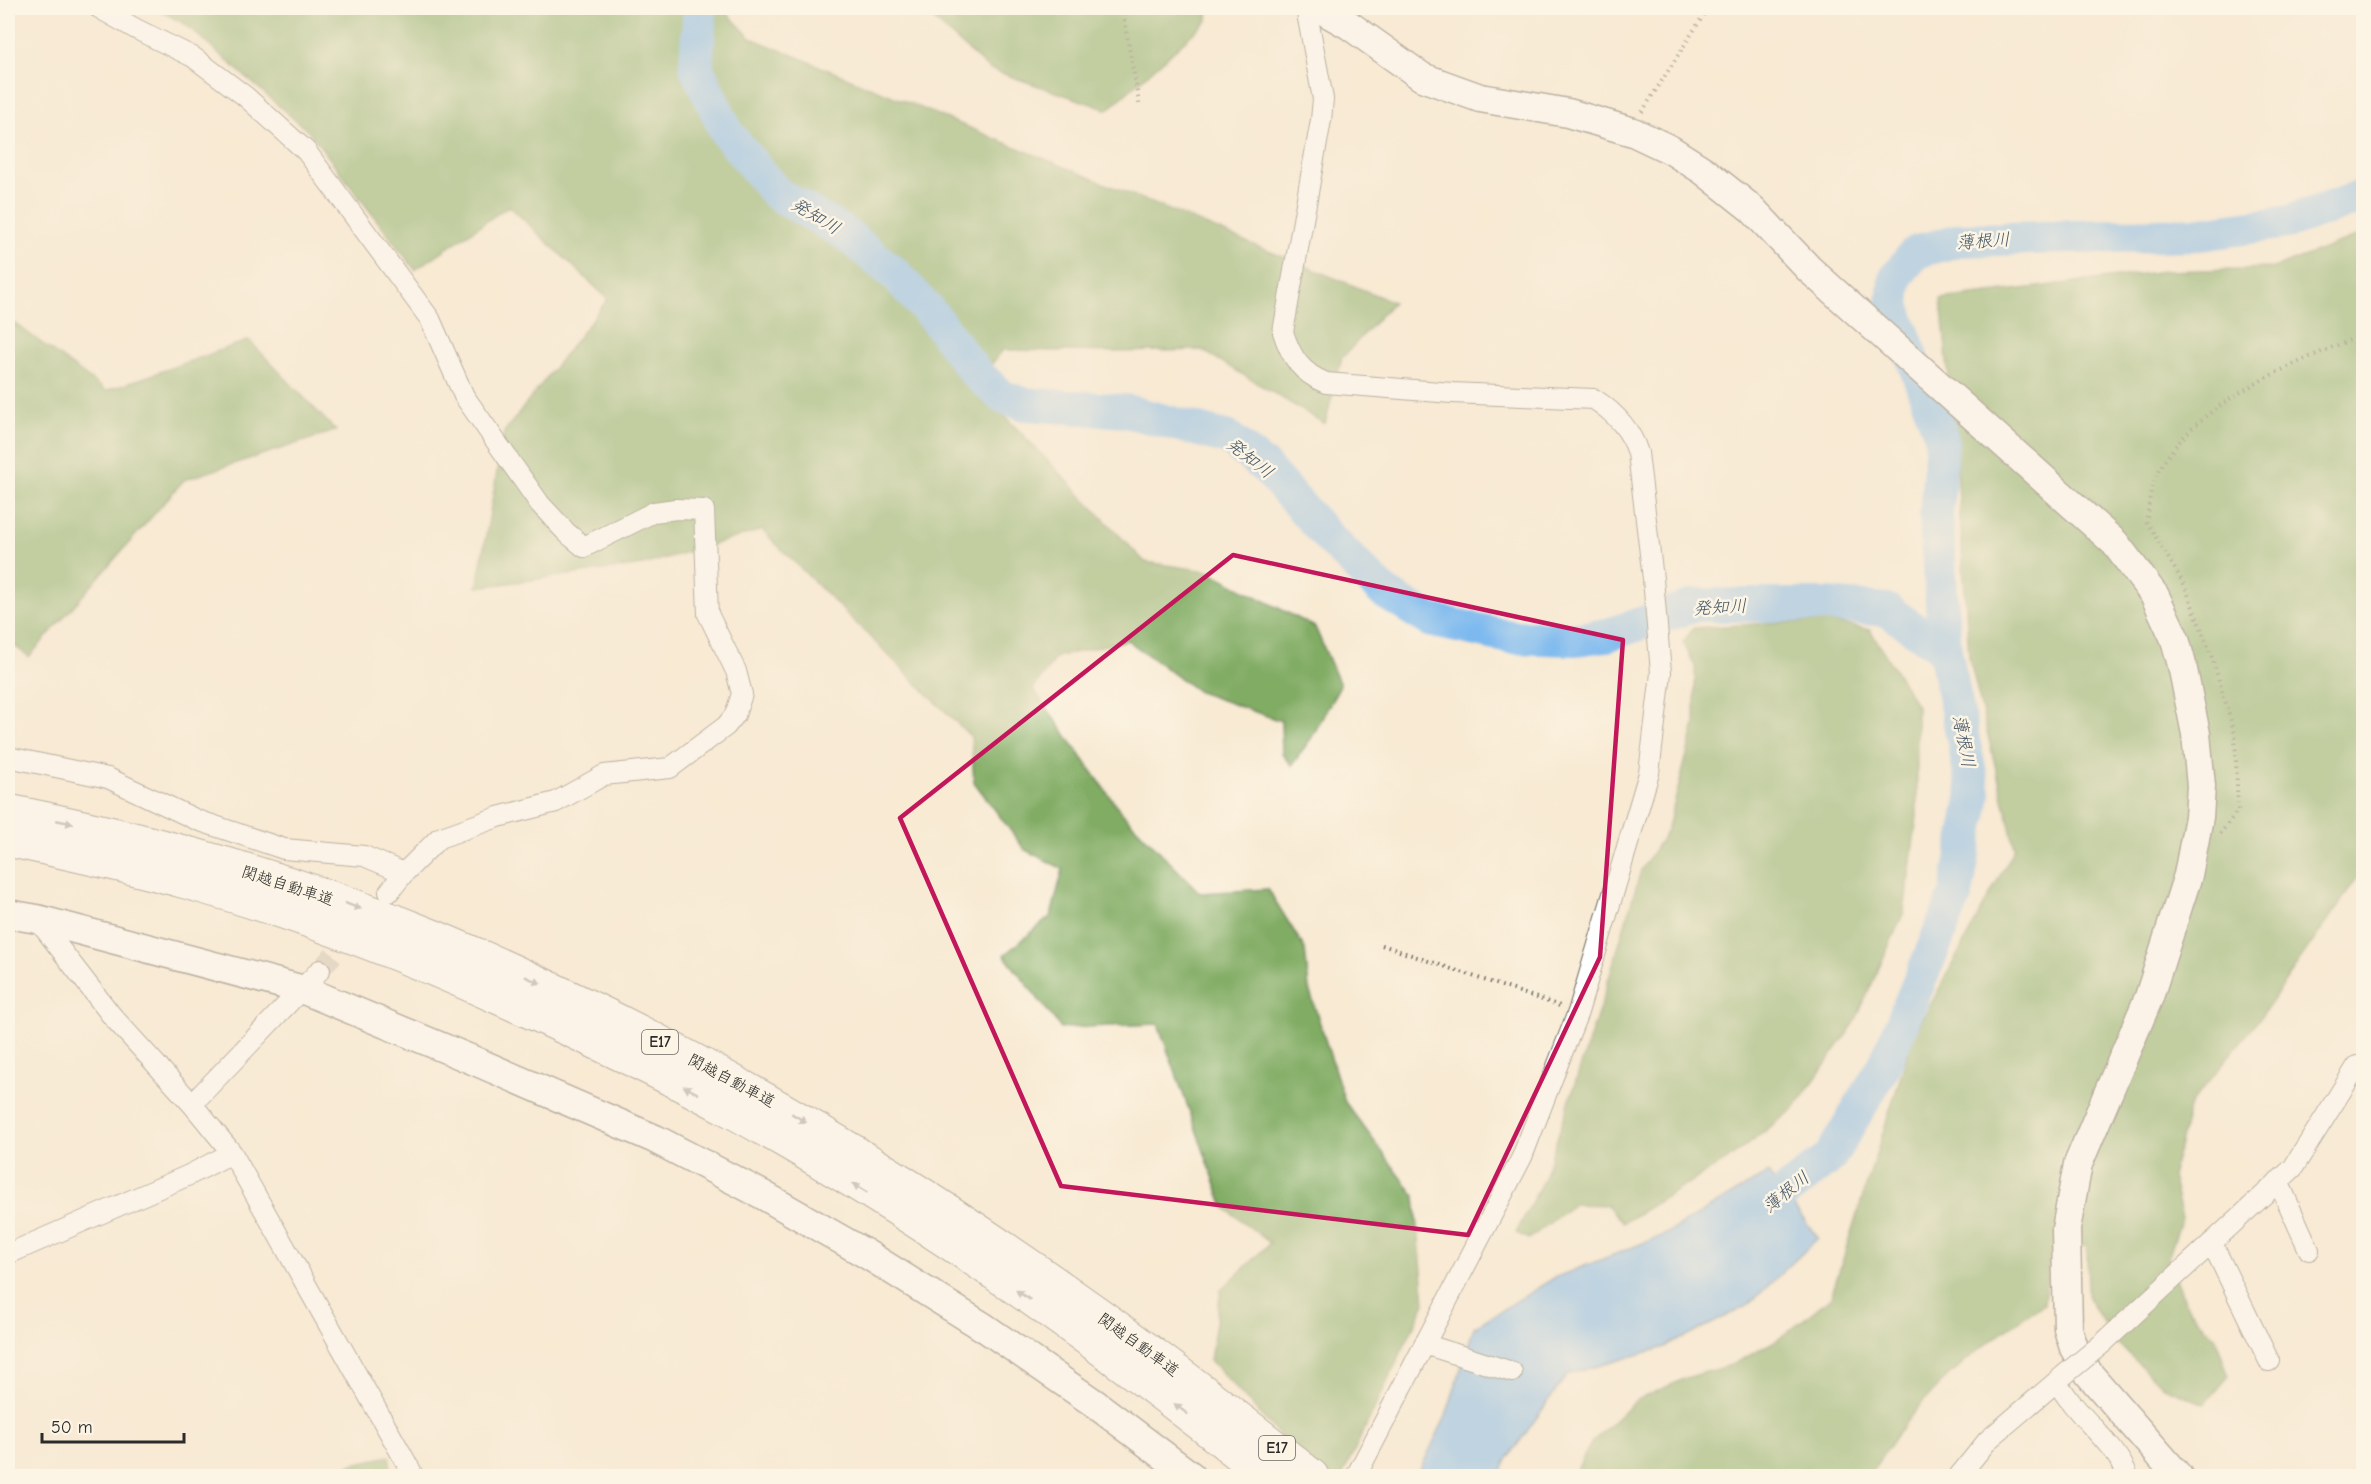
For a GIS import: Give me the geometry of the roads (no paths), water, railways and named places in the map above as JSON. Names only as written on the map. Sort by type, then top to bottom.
[{"type":"highway","name":"関越自動車道","points":[[8,811],[81,825],[202,857],[317,893],[432,936],[541,983],[758,1093],[861,1155],[1055,1282],[1234,1432],[1266,1476]]},
{"type":"highway","name":"関越自動車道","points":[[8,840],[189,883],[310,921],[426,965],[635,1061],[736,1114],[842,1176],[945,1242],[1132,1371],[1312,1476]]},
{"type":"street","points":[[99,8],[193,57],[245,96],[306,151],[430,319],[464,396],[540,504],[567,533],[584,547],[654,512],[676,509],[704,510],[708,614],[736,671],[742,694],[735,714],[726,726],[670,768],[604,775],[556,802],[465,826],[439,837],[389,892]]},
{"type":"street","points":[[1306,8],[1323,99],[1283,332],[1288,348],[1310,376],[1326,383],[1452,393],[1594,399],[1605,406],[1628,431],[1638,453],[1653,579],[1661,673],[1649,773],[1578,1012],[1522,1157],[1356,1476]]},
{"type":"street","points":[[1319,8],[1349,25],[1422,77],[1440,85],[1480,98],[1568,113],[1633,132],[1671,150],[1704,171],[1735,194],[1809,269],[2115,543],[2154,596],[2166,617],[2182,664],[2196,734],[2201,786],[2198,827],[2188,875],[2150,997],[2078,1164],[2066,1229],[2068,1329],[2074,1348],[2089,1374],[2178,1476]]},
{"type":"street","points":[[8,757],[108,778],[197,820],[284,849],[364,856],[404,873]]},
{"type":"street","points":[[8,914],[312,980],[475,1061],[655,1139],[764,1196],[868,1255],[985,1328],[1094,1403],[1191,1476]]},
{"type":"street","points":[[37,919],[112,1016],[192,1104],[232,1153],[411,1470],[409,1476]]},
{"type":"street","points":[[192,1104],[312,980]]},
{"type":"street","points":[[1959,1476],[1988,1440],[2103,1343],[2293,1168],[2356,1066]]},
{"type":"street","points":[[8,1254],[189,1175],[232,1153]]},
{"type":"street","points":[[2278,1181],[2309,1250]]},
{"type":"street","points":[[2212,1243],[2269,1361]]},
{"type":"street","points":[[1424,1344],[1512,1372]]},
{"type":"street","points":[[2060,1378],[2067,1400],[2122,1461],[2128,1476]]},
{"type":"water","points":[[1768,1173],[1818,1238],[1747,1306],[1665,1347],[1567,1375],[1508,1458],[1499,1476],[1417,1476],[1446,1416],[1474,1327],[1554,1278],[1666,1234]]},
{"type":"waterway","name":"発知川","points":[[700,8],[696,67],[727,133],[776,193],[846,234],[896,275],[933,316],[975,372],[1003,397],[1024,404],[1126,411],[1229,438],[1267,469],[1328,537],[1384,592],[1430,620],[1510,637],[1576,639],[1607,635],[1696,605],[1827,605],[1887,610],[1945,650]]},
{"type":"waterway","name":"薄根川","points":[[1750,1226],[1759,1213],[1830,1157],[1884,1066],[1956,894],[1974,793],[1945,650],[1936,516],[1942,439],[1893,306],[1895,278],[1916,252],[1959,240],[2201,234],[2288,222],[2364,196]]},
{"type":"tunnel","points":[[320,970],[356,929]]}]
